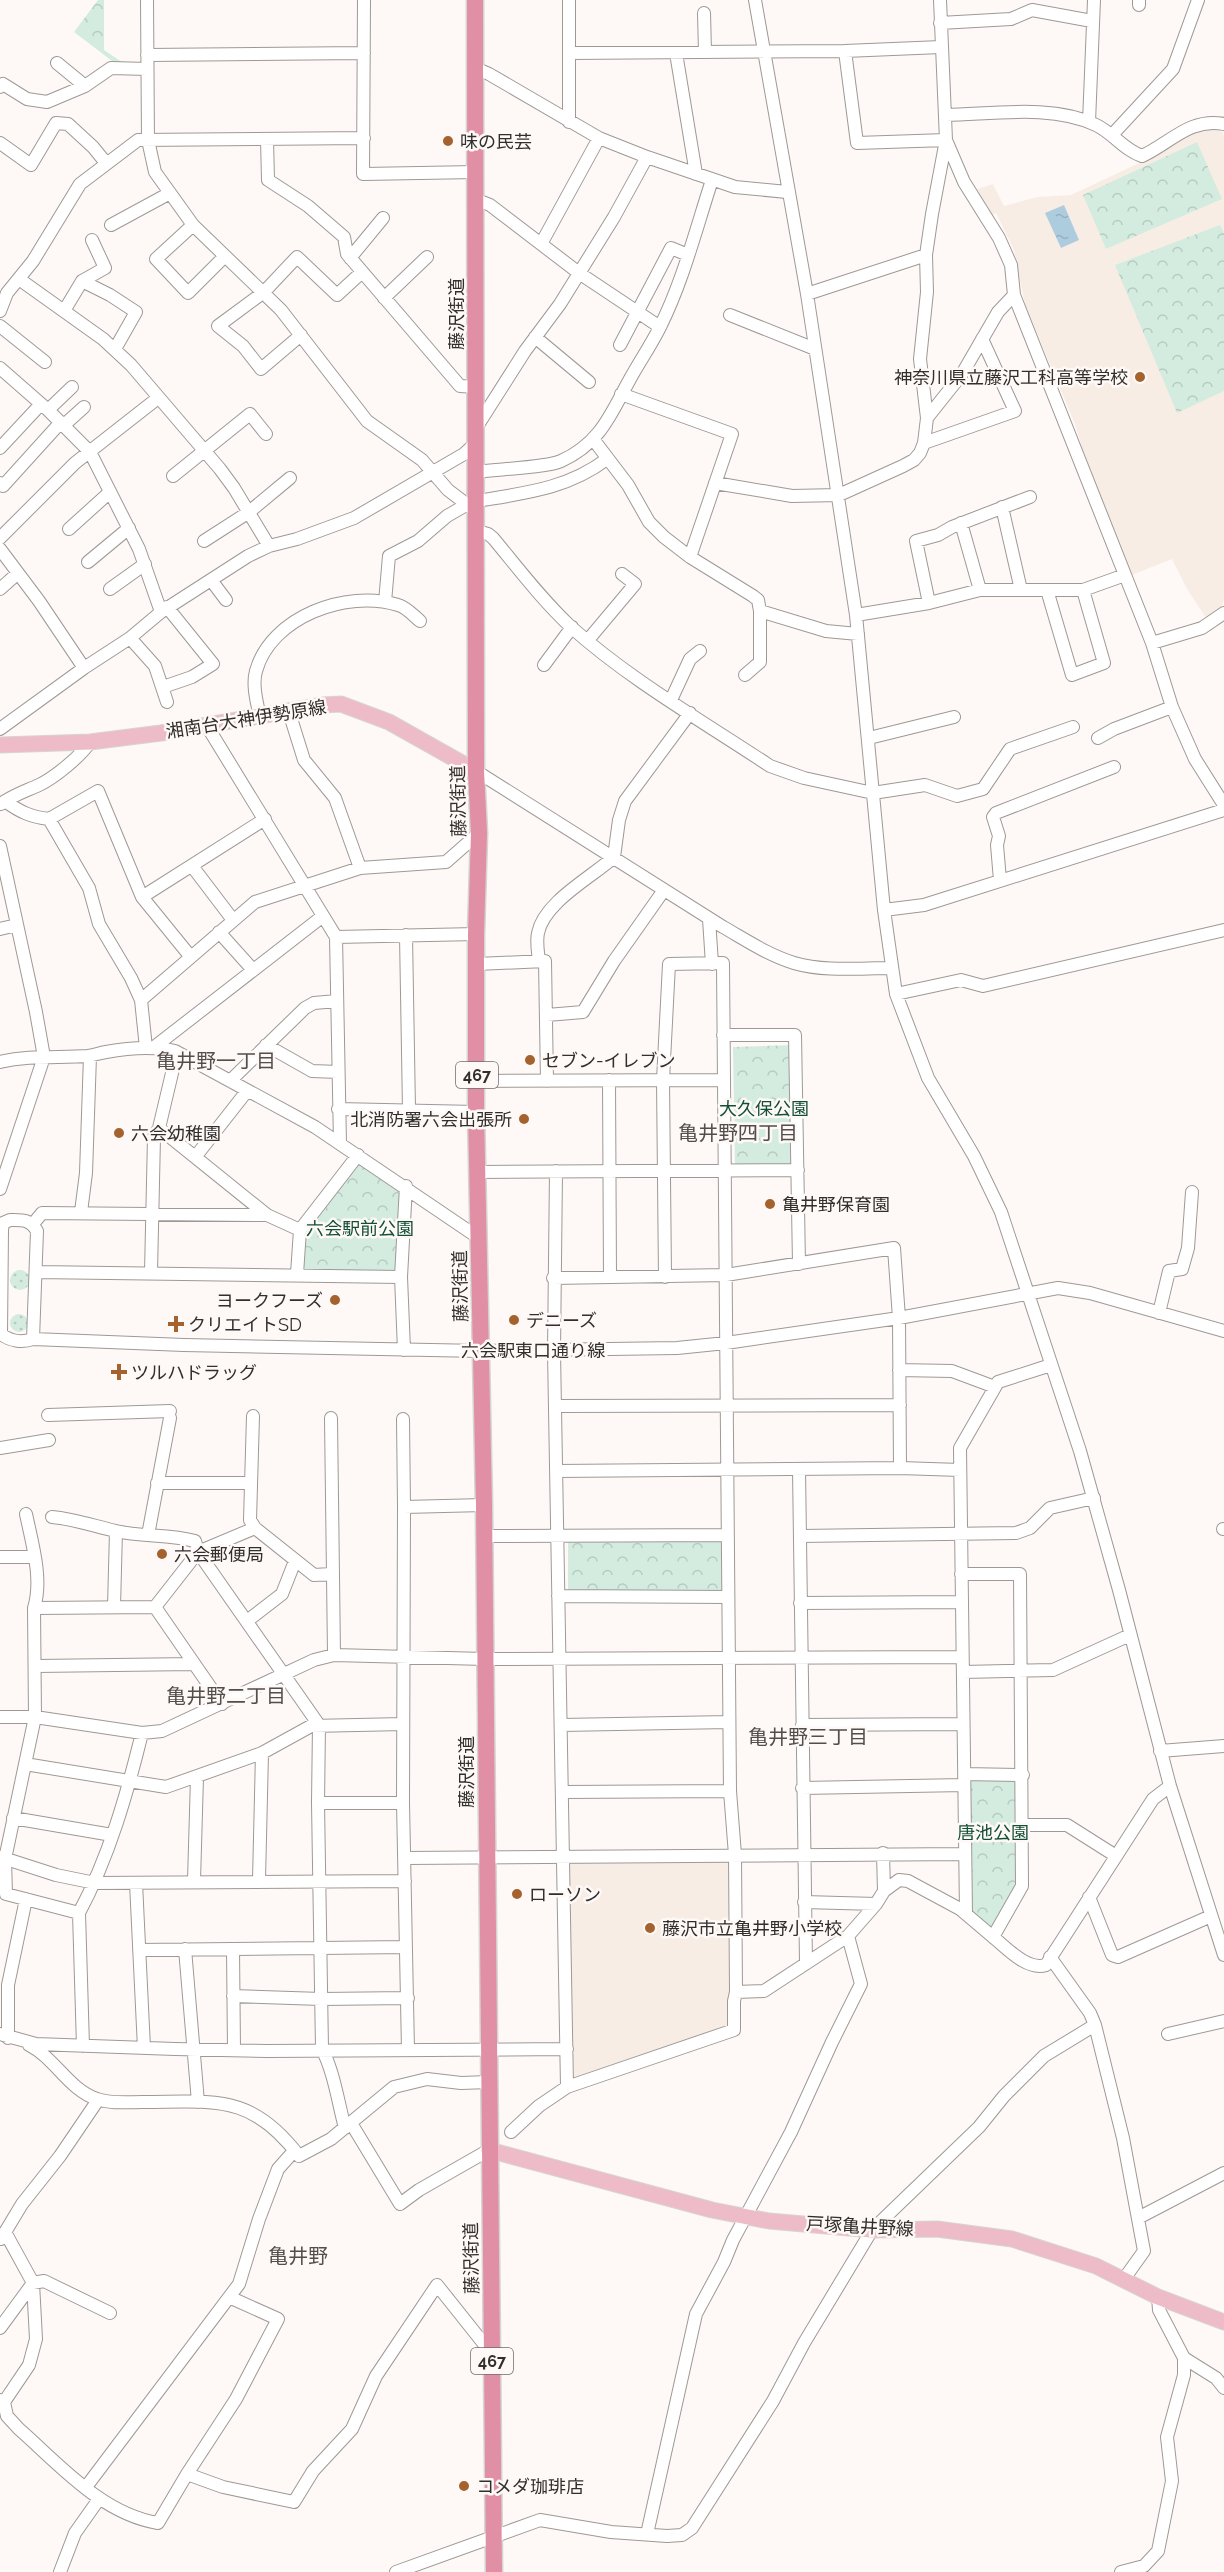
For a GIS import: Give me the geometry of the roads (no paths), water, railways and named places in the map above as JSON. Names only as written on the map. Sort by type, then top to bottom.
[{"type":"highway","name":"藤沢街道","points":[[475,0],[476,436],[473,506],[477,531],[476,771],[479,833],[476,934],[476,1112],[484,1505],[494,2572]]},
{"type":"main road","name":"湘南台大神伊勢原線","points":[[0,745],[90,742],[207,726],[332,705],[357,708],[389,722],[476,771]]},
{"type":"main road","name":"戸塚亀井野線","points":[[489,2150],[712,2210],[769,2221],[872,2230],[937,2229],[1012,2239],[1064,2254],[1124,2279],[1158,2297],[1224,2322]]},
{"type":"street","points":[[147,0],[148,140],[155,172],[193,225],[224,257],[264,292],[301,335],[367,421],[422,460],[448,490],[473,506]]},
{"type":"street","points":[[364,0],[363,174],[476,172]]},
{"type":"street","points":[[569,0],[569,122]]},
{"type":"street","points":[[755,0],[807,294],[839,495],[856,615],[884,910],[896,994],[928,1078],[974,1156],[1001,1212],[1094,1498],[1160,1751],[1224,1955]]},
{"type":"street","points":[[715,483],[732,484],[792,496],[839,495],[914,460],[924,443],[927,418],[920,359],[927,292],[926,255],[946,140],[940,0]]},
{"type":"street","points":[[1089,122],[1094,0]]},
{"type":"street","points":[[1112,135],[1173,69],[1198,0]]},
{"type":"street","points":[[940,23],[1011,19],[1032,10],[1092,21]]},
{"type":"street","points":[[704,13],[705,52]]},
{"type":"street","points":[[569,53],[845,51],[941,47]]},
{"type":"street","points":[[845,51],[857,143],[946,140]]},
{"type":"street","points":[[147,55],[364,53]]},
{"type":"street","points":[[676,53],[696,174]]},
{"type":"street","points":[[58,62],[85,86]]},
{"type":"street","points":[[1,85],[27,99],[48,102],[85,86],[111,68],[147,69]]},
{"type":"street","points":[[475,68],[599,138],[712,180],[754,190],[788,192]]},
{"type":"street","points":[[946,115],[1047,113],[1089,122],[1112,135],[1132,153],[1142,156],[1176,133],[1195,126],[1224,124]]},
{"type":"street","points":[[0,142],[31,165],[56,123],[68,124],[93,147],[106,163]]},
{"type":"street","points":[[0,311],[8,293],[33,261],[80,184],[138,140],[364,138]]},
{"type":"street","points":[[541,244],[599,138]]},
{"type":"street","points":[[267,139],[268,180],[308,206],[344,237],[350,258],[460,387],[476,387]]},
{"type":"street","points":[[946,140],[963,182],[999,238],[1011,265],[1014,296],[1152,643],[1172,707],[1195,759],[1224,805]]},
{"type":"street","points":[[0,729],[84,668],[130,638],[164,609],[248,556],[269,546],[297,539],[354,518],[465,454],[535,337],[579,273],[647,157]]},
{"type":"street","points":[[475,472],[560,461],[593,439],[610,419],[621,394],[660,327],[688,255],[712,180]]},
{"type":"street","points":[[111,225],[170,193]]},
{"type":"street","points":[[475,199],[490,205],[579,273],[660,327]]},
{"type":"street","points":[[350,258],[383,218]]},
{"type":"street","points":[[193,225],[156,259],[176,282],[188,293],[224,257]]},
{"type":"street","points":[[64,311],[82,281],[105,268],[92,240]]},
{"type":"street","points":[[620,345],[671,248],[688,255]]},
{"type":"street","points":[[807,294],[926,255]]},
{"type":"street","points":[[301,335],[261,369],[243,346],[218,326],[264,292],[297,257],[337,295],[362,272]]},
{"type":"street","points":[[384,298],[420,259]]},
{"type":"street","points":[[19,279],[115,349],[234,488],[269,546]]},
{"type":"street","points":[[82,281],[136,312],[115,349]]},
{"type":"street","points":[[927,418],[962,374],[998,312],[1014,296]]},
{"type":"street","points":[[730,315],[815,349]]},
{"type":"street","points":[[0,326],[32,346],[45,362]]},
{"type":"street","points":[[535,337],[589,382]]},
{"type":"street","points":[[924,443],[1015,411],[982,339]]},
{"type":"street","points":[[0,370],[45,407],[90,452],[129,528],[164,609],[213,664],[192,677],[163,687]]},
{"type":"street","points":[[0,448],[45,407],[72,387]]},
{"type":"street","points":[[621,394],[732,434],[690,557]]},
{"type":"street","points":[[0,538],[90,452],[158,398]]},
{"type":"street","points":[[0,483],[3,486],[62,423],[84,407]]},
{"type":"street","points":[[173,476],[250,414],[266,434]]},
{"type":"street","points":[[593,439],[628,485],[649,522],[690,557],[758,600],[760,662],[745,675]]},
{"type":"street","points":[[385,602],[389,556],[418,541],[447,516],[473,506],[566,483],[586,474],[608,459]]},
{"type":"street","points":[[204,541],[249,512],[290,478]]},
{"type":"street","points":[[69,529],[110,492]]},
{"type":"street","points":[[929,603],[916,541],[938,535],[961,523],[1030,497]]},
{"type":"street","points":[[1002,507],[1021,590]]},
{"type":"street","points":[[961,523],[980,590]]},
{"type":"street","points":[[88,562],[129,528]]},
{"type":"street","points":[[477,531],[493,538],[543,598],[588,640],[671,700],[770,766],[804,778],[873,794],[925,785],[957,796],[983,789],[1010,750],[1073,727]]},
{"type":"street","points":[[0,549],[84,668]]},
{"type":"street","points":[[110,589],[145,564]]},
{"type":"street","points":[[0,589],[18,573]]},
{"type":"street","points":[[588,640],[635,584],[622,574]]},
{"type":"street","points":[[856,615],[929,603],[980,590],[1083,590],[1125,575]]},
{"type":"street","points":[[211,580],[226,600]]},
{"type":"street","points":[[1047,590],[1072,675],[1104,663],[1083,590]]},
{"type":"street","points":[[260,717],[255,675],[265,651],[280,632],[310,614],[338,604],[385,602],[405,608],[420,621]]},
{"type":"street","points":[[760,611],[826,631],[858,634]]},
{"type":"street","points":[[1152,643],[1202,628],[1224,613]]},
{"type":"street","points":[[544,665],[572,627]]},
{"type":"street","points":[[130,638],[155,666],[167,702]]},
{"type":"street","points":[[671,700],[690,659],[700,651]]},
{"type":"street","points":[[1098,738],[1126,723],[1172,707]]},
{"type":"street","points":[[289,712],[304,760],[335,798],[360,868]]},
{"type":"street","points":[[539,961],[537,935],[540,925],[549,911],[563,897],[614,857],[619,820],[626,801],[690,713]]},
{"type":"street","points":[[869,738],[954,717]]},
{"type":"street","points":[[207,726],[336,937],[340,1143]]},
{"type":"street","points":[[2,803],[42,784],[74,760],[90,742]]},
{"type":"street","points":[[1000,880],[997,845],[999,836],[993,817],[996,813],[1114,767]]},
{"type":"street","points":[[476,771],[709,919],[765,951],[795,963],[835,968],[891,968]]},
{"type":"street","points":[[2,803],[26,814],[49,819],[98,791],[142,897],[190,956]]},
{"type":"street","points":[[884,910],[924,905],[1224,810]]},
{"type":"street","points":[[49,819],[89,888],[99,924],[131,978],[141,1000],[149,1048]]},
{"type":"street","points":[[142,897],[265,819]]},
{"type":"street","points":[[141,1000],[255,902],[360,868],[446,862],[479,833]]},
{"type":"street","points":[[0,846],[44,1057],[0,1189]]},
{"type":"street","points":[[192,866],[232,920]]},
{"type":"street","points":[[547,1015],[584,1012],[614,962],[664,890]]},
{"type":"street","points":[[149,1048],[323,916]]},
{"type":"street","points":[[709,919],[712,964]]},
{"type":"street","points":[[0,929],[17,925]]},
{"type":"street","points":[[896,994],[962,980],[983,986],[1224,930]]},
{"type":"street","points":[[219,932],[253,970]]},
{"type":"street","points":[[336,937],[476,934]]},
{"type":"street","points":[[406,935],[409,1110]]},
{"type":"street","points":[[477,964],[545,961],[547,1081]]},
{"type":"street","points":[[511,2132],[539,2106],[567,2087],[734,2030],[735,1855],[730,1791],[729,1722],[723,963],[669,964],[663,1080],[665,1276]]},
{"type":"street","points":[[230,1081],[305,1008],[314,1003],[337,1001]]},
{"type":"street","points":[[723,1035],[795,1035],[799,1264]]},
{"type":"street","points":[[267,1045],[312,1071],[338,1072]]},
{"type":"street","points":[[0,1062],[15,1058],[90,1056],[106,1052],[149,1048],[177,1052],[315,1127],[406,1186],[478,1238]]},
{"type":"street","points":[[151,1274],[154,1137],[159,1128],[177,1052]]},
{"type":"street","points":[[81,1212],[86,1173],[90,1056]]},
{"type":"street","points":[[609,1080],[609,1277]]},
{"type":"street","points":[[477,1081],[723,1080]]},
{"type":"street","points":[[196,1156],[247,1091]]},
{"type":"street","points":[[339,1109],[476,1112]]},
{"type":"street","points":[[159,1128],[267,1215],[300,1230]]},
{"type":"street","points":[[297,1274],[300,1230],[358,1155]]},
{"type":"street","points":[[477,1172],[798,1170]]},
{"type":"street","points":[[556,1171],[553,1278],[567,2087]]},
{"type":"street","points":[[404,1350],[401,1276],[406,1186]]},
{"type":"street","points":[[1159,1313],[1169,1271],[1182,1269],[1188,1248],[1192,1192]]},
{"type":"street","points":[[33,1224],[42,1213],[267,1215]]},
{"type":"street","points":[[0,1334],[2,1220],[27,1221],[33,1224],[37,1232],[33,1339]]},
{"type":"street","points":[[553,1278],[726,1275],[894,1248],[899,1318],[900,1468]]},
{"type":"street","points":[[36,1272],[401,1276]]},
{"type":"street","name":"六会駅東口通り線","points":[[0,1334],[17,1341],[33,1339],[404,1350],[554,1352],[677,1348],[899,1318],[1058,1288],[1090,1293],[1224,1331]]},
{"type":"street","points":[[966,1913],[960,1448],[998,1382],[1051,1365]]},
{"type":"street","points":[[899,1370],[952,1371],[995,1387]]},
{"type":"street","points":[[555,1406],[900,1405]]},
{"type":"street","points":[[48,1415],[170,1414],[148,1536]]},
{"type":"street","points":[[253,1416],[250,1520],[255,1528],[314,1575],[331,1574]]},
{"type":"street","points":[[330,1418],[334,1655]]},
{"type":"street","points":[[403,1419],[403,1803],[408,2050]]},
{"type":"street","points":[[0,1448],[49,1440]]},
{"type":"street","points":[[556,1471],[799,1468],[960,1470]]},
{"type":"street","points":[[799,1468],[806,1964]]},
{"type":"street","points":[[157,1484],[250,1483]]},
{"type":"street","points":[[800,1536],[1023,1532],[1050,1508],[1094,1498]]},
{"type":"street","points":[[404,1507],[484,1505]]},
{"type":"street","points":[[26,1514],[34,1557],[37,1597],[34,1608],[35,1717],[3,1858],[6,1894],[79,1913]]},
{"type":"street","points":[[52,1517],[90,1523],[116,1531],[148,1536],[174,1536],[195,1541],[198,1552],[319,1725],[322,2049],[331,2066],[332,2080],[348,2125],[400,2204],[419,2190],[489,2150]]},
{"type":"street","points":[[155,1607],[198,1552],[255,1528]]},
{"type":"street","points":[[114,1607],[116,1531]]},
{"type":"street","points":[[484,1536],[728,1535]]},
{"type":"street","points":[[0,1557],[34,1557]]},
{"type":"street","points":[[247,1621],[282,1594],[295,1561]]},
{"type":"street","points":[[961,1574],[1020,1574],[1022,1886],[993,1937]]},
{"type":"street","points":[[558,1596],[728,1597]]},
{"type":"street","points":[[800,1603],[962,1602]]},
{"type":"street","points":[[34,1608],[155,1607]]},
{"type":"street","points":[[155,1607],[222,1704]]},
{"type":"street","points":[[963,1672],[1053,1670],[1130,1635]]},
{"type":"street","points":[[0,1717],[35,1717],[142,1733],[162,1731],[314,1660],[334,1655],[485,1659],[962,1657]]},
{"type":"street","points":[[36,1666],[194,1664]]},
{"type":"street","points":[[561,1725],[729,1722]]},
{"type":"street","points":[[25,1764],[166,1788],[262,1753],[298,1732],[319,1725],[404,1724]]},
{"type":"street","points":[[802,1725],[963,1724]]},
{"type":"street","points":[[83,2046],[79,1913],[95,1883],[112,1835],[130,1783],[142,1733]]},
{"type":"street","points":[[1160,1751],[1224,1746]]},
{"type":"street","points":[[259,1880],[262,1753]]},
{"type":"street","points":[[802,1788],[1023,1775]]},
{"type":"street","points":[[194,1881],[197,1777]]},
{"type":"street","points":[[736,1992],[764,1991],[848,1936],[876,1904],[884,1891],[899,1880],[904,1880],[947,1900],[1026,1963],[1040,1967],[1046,1965],[1153,1799],[1170,1786]]},
{"type":"street","points":[[562,1792],[730,1791]]},
{"type":"street","points":[[318,1803],[403,1803]]},
{"type":"street","points":[[13,1818],[112,1835]]},
{"type":"street","points":[[1022,1825],[1067,1825],[1116,1856]]},
{"type":"street","points":[[883,1853],[884,1891]]},
{"type":"street","points":[[405,1858],[965,1854]]},
{"type":"street","points":[[3,1858],[56,1875],[95,1883],[259,1880],[405,1881]]},
{"type":"street","points":[[136,1883],[144,2048]]},
{"type":"street","points":[[1089,1897],[1112,1955],[1118,1957],[1211,1916]]},
{"type":"street","points":[[26,1899],[8,1985],[4,2036],[39,2050],[76,2087],[98,2100],[226,2103],[265,2120],[299,2156],[312,2151],[348,2125],[394,2087],[411,2081],[427,2079],[461,2083],[489,2082]]},
{"type":"street","points":[[804,1902],[876,1904]]},
{"type":"street","points":[[647,2534],[696,2314],[791,2132],[861,1984],[848,1936]]},
{"type":"street","points":[[139,1950],[406,1947]]},
{"type":"street","points":[[233,1949],[234,2050]]},
{"type":"street","points":[[185,1950],[198,2102]]},
{"type":"street","points":[[1050,1957],[1090,2013],[1095,2025],[1123,2138],[1144,2251],[1124,2279]]},
{"type":"street","points":[[233,1996],[321,1999],[408,1998]]},
{"type":"street","points":[[1168,2034],[1224,2021]]},
{"type":"street","points":[[396,2572],[540,2520],[611,2532],[647,2534],[682,2535],[692,2528],[773,2401],[804,2343],[872,2230],[979,2127],[1004,2096],[1044,2056],[1095,2025]]},
{"type":"street","points":[[22,2042],[234,2050],[567,2049]]},
{"type":"street","points":[[98,2100],[60,2156],[22,2204],[2,2236],[33,2283],[36,2339],[29,2366],[2,2401],[7,2416],[99,2499],[145,2521],[158,2523],[186,2474],[236,2399],[278,2319],[229,2297]]},
{"type":"street","points":[[86,2487],[229,2297],[244,2272],[258,2219],[278,2169],[294,2151]]},
{"type":"street","points":[[1138,2218],[1224,2174]]},
{"type":"street","points":[[0,2328],[33,2283],[44,2281],[110,2313]]},
{"type":"street","points":[[186,2474],[223,2487],[294,2502],[323,2458],[352,2429],[376,2376],[437,2285],[492,2354]]},
{"type":"street","points":[[1121,2572],[1144,2566],[1158,2551],[1172,2481],[1167,2437],[1184,2375],[1184,2358],[1159,2310],[1158,2297]]},
{"type":"street","points":[[1184,2358],[1215,2378],[1224,2388]]},
{"type":"street","points":[[60,2572],[75,2533],[99,2499]]},
{"type":"water","points":[[1064,205],[1079,240],[1061,248],[1045,213]]},
{"type":"place","name":"味の民芸","points":[[448,141]]},
{"type":"place","name":"神奈川県立藤沢工科高等学校","points":[[1140,377]]},
{"type":"place","name":"セブン-イレブン","points":[[530,1060]]},
{"type":"place","name":"北消防署六会出張所","points":[[524,1119]]},
{"type":"place","name":"六会幼稚園","points":[[119,1133]]},
{"type":"place","name":"亀井野保育園","points":[[770,1204]]},
{"type":"place","name":"ヨークフーズ","points":[[335,1300]]},
{"type":"place","name":"デニーズ","points":[[514,1320]]},
{"type":"place","name":"クリエイトSD","points":[[176,1324]]},
{"type":"place","name":"ツルハドラッグ","points":[[119,1372]]},
{"type":"place","name":"六会郵便局","points":[[162,1554]]},
{"type":"place","name":"ローソン","points":[[517,1894]]},
{"type":"place","name":"藤沢市立亀井野小学校","points":[[650,1928]]},
{"type":"place","name":"コメダ珈琲店","points":[[464,2486]]},
{"type":"district","name":"亀井野一丁目","points":[[216,1061]]},
{"type":"district","name":"亀井野四丁目","points":[[738,1133]]},
{"type":"district","name":"亀井野二丁目","points":[[226,1696]]},
{"type":"district","name":"亀井野三丁目","points":[[808,1737]]},
{"type":"district","name":"亀井野","points":[[298,2256]]},
{"type":"park label","name":"大久保公園","points":[[764,1108]]},
{"type":"park label","name":"六会駅前公園","points":[[360,1228]]},
{"type":"park label","name":"唐池公園","points":[[993,1832]]}]
